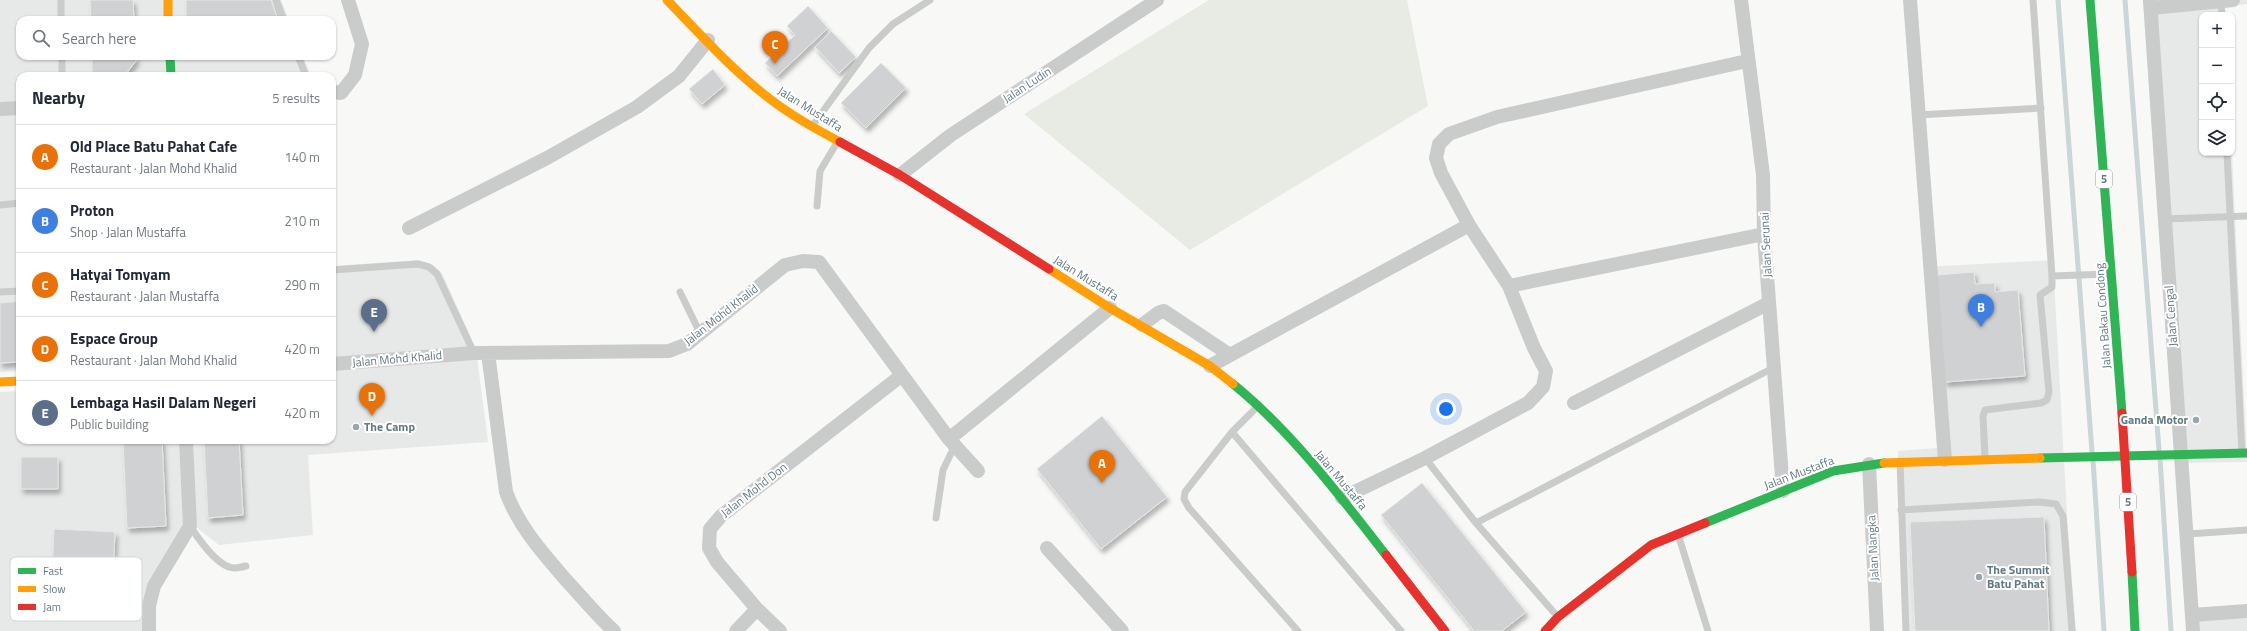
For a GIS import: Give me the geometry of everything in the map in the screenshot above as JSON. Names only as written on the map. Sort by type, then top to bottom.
[{"type":"street","points":[[168,0],[168,16]]},
{"type":"street","points":[[336,92],[341,93],[356,75],[362,44],[348,0]]},
{"type":"street","name":"Jalan Mustaffa","points":[[667,0],[741,75],[771,100],[812,127],[900,175],[1110,308],[1210,366],[1259,405],[1342,498],[1445,631]]},
{"type":"street","name":"Jalan Ludin","points":[[900,175],[951,135],[1157,0]]},
{"type":"street","name":"Jalan Serunai","points":[[1741,0],[1763,175],[1764,234],[1783,491]]},
{"type":"street","points":[[1910,0],[1945,460]]},
{"type":"street","name":"Jalan Bakau Condong","points":[[2090,0],[2125,455],[2135,631]]},
{"type":"street","points":[[2150,4],[2224,4]]},
{"type":"street","name":"Jalan Cengal","points":[[2150,4],[2164,219],[2174,454],[2188,534],[2193,631]]},
{"type":"street","points":[[409,228],[547,158],[637,107],[679,76],[708,40]]},
{"type":"street","points":[[170,60],[171,72]]},
{"type":"street","points":[[1342,498],[1425,458],[1528,403],[1543,387],[1546,371],[1534,348],[1509,286],[1469,225],[1442,172],[1436,158],[1439,144],[1449,134],[1497,117],[1748,61]]},
{"type":"street","points":[[0,109],[16,108]]},
{"type":"street","points":[[1210,366],[1469,225]]},
{"type":"street","points":[[1509,286],[1764,234]]},
{"type":"street","name":"Jalan Mohd Khalid","points":[[336,364],[474,353],[669,351],[687,344],[784,265],[803,261],[819,262],[952,442],[978,471]]},
{"type":"street","points":[[1574,403],[1769,303]]},
{"type":"street","points":[[952,442],[1110,308]]},
{"type":"street","points":[[1142,326],[1158,313],[1164,311],[1230,355]]},
{"type":"street","points":[[488,353],[506,492],[513,509],[528,536],[600,619],[614,631]]},
{"type":"street","name":"Jalan Mohd Don","points":[[780,631],[757,609],[717,562],[709,548],[710,529],[721,516],[902,375]]},
{"type":"street","points":[[0,382],[16,381]]},
{"type":"street","points":[[149,631],[149,606],[154,586],[190,526],[186,444]]},
{"type":"street","name":"Jalan Mustaffa","points":[[1545,631],[1558,617],[1642,550],[1833,471],[1869,464],[1900,461],[2093,455],[2245,453]]},
{"type":"street","name":"Jalan Nangka","points":[[1869,464],[1877,631]]},
{"type":"street","points":[[1047,548],[1122,631]]},
{"type":"street","points":[[736,631],[757,609]]},
{"type":"street","points":[[2192,615],[2247,611]]},
{"type":"lane","points":[[60,0],[61,16]]},
{"type":"lane","points":[[276,0],[282,16]]},
{"type":"lane","points":[[812,127],[869,48],[893,24],[930,0]]},
{"type":"lane","points":[[1985,459],[1983,416],[1985,410],[2041,403],[2048,400],[2049,392],[2040,295],[2052,287],[2052,276],[2033,0]]},
{"type":"lane","points":[[62,60],[62,72]]},
{"type":"lane","points":[[300,60],[304,72]]},
{"type":"lane","points":[[1918,115],[2041,108]]},
{"type":"lane","points":[[816,206],[820,171],[838,141]]},
{"type":"lane","points":[[2227,156],[2245,453]]},
{"type":"lane","points":[[0,205],[16,203]]},
{"type":"lane","points":[[2164,219],[2230,218],[2247,216]]},
{"type":"lane","points":[[336,270],[418,264],[429,267],[437,274],[474,353]]},
{"type":"lane","points":[[2052,276],[2111,274]]},
{"type":"lane","points":[[0,292],[16,290]]},
{"type":"lane","points":[[680,292],[700,333]]},
{"type":"lane","points":[[1476,523],[1773,368]]},
{"type":"lane","points":[[1259,405],[1232,432],[1185,492],[1184,499],[1189,508],[1298,631]]},
{"type":"lane","points":[[1232,432],[1401,631]]},
{"type":"lane","points":[[936,518],[943,470],[952,442]]},
{"type":"lane","points":[[1425,458],[1476,523],[1558,617]]},
{"type":"lane","points":[[1900,461],[1906,631]]},
{"type":"lane","points":[[1901,510],[2040,502],[2056,504],[2063,516],[2072,631]]},
{"type":"lane","points":[[190,526],[199,541],[218,561],[233,568],[246,566]]},
{"type":"lane","points":[[2188,534],[2247,530]]},
{"type":"lane","points":[[1678,534],[1708,631]]},
{"type":"shaded area","points":[[0,0],[281,0],[287,16],[16,16],[16,60],[305,60],[309,72],[16,72],[16,371],[0,372]]},
{"type":"shaded area","points":[[1209,0],[1407,0],[1428,106],[1190,250],[1024,114]]},
{"type":"shaded area","points":[[2143,0],[2247,0],[2247,4],[2225,7],[2225,12],[2199,12],[2199,156],[2232,156],[2247,462],[2175,463]]},
{"type":"shaded area","points":[[418,260],[433,265],[442,273],[476,349],[488,442],[308,455],[313,535],[219,545],[196,527],[193,444],[336,444],[336,266]]},
{"type":"shaded area","points":[[2053,260],[2067,515],[2076,631],[1903,631],[1898,451],[1937,448],[1924,267]]},
{"type":"shaded area","points":[[16,391],[16,444],[179,444],[184,527],[143,631],[0,631],[0,392]]},
{"type":"shaded area","points":[[2247,605],[2247,631],[2188,631],[2187,610]]},
{"type":"building","points":[[90,0],[133,0],[134,16],[91,16]]},
{"type":"building","points":[[186,0],[271,0],[277,16],[186,16]]},
{"type":"building","points":[[808,6],[828,28],[777,76],[765,63],[795,35],[787,26]]},
{"type":"building","points":[[831,31],[856,57],[839,73],[815,47]]},
{"type":"building","points":[[92,60],[136,60],[127,72],[92,72]]},
{"type":"building","points":[[881,63],[906,88],[866,128],[841,103]]},
{"type":"building","points":[[713,69],[725,85],[702,104],[689,89]]},
{"type":"building","points":[[1974,272],[1975,284],[1995,283],[1995,292],[2018,290],[2025,376],[1945,382],[1937,275]]},
{"type":"building","points":[[16,301],[16,362],[0,363],[0,303]]},
{"type":"building","points":[[1102,416],[1167,497],[1101,549],[1037,469]]},
{"type":"building","points":[[123,444],[162,444],[166,526],[127,528]]},
{"type":"building","points":[[204,444],[239,444],[243,515],[208,518]]},
{"type":"building","points":[[21,457],[58,457],[58,489],[21,489]]},
{"type":"building","points":[[1422,483],[1526,612],[1502,631],[1474,631],[1381,515]]},
{"type":"building","name":"The Summit Batu Pahat","points":[[2044,517],[2049,631],[1915,631],[1910,522]]},
{"type":"building","points":[[54,529],[115,532],[114,557],[53,557]]},
{"type":"waterway","points":[[2058,0],[2092,452]]},
{"type":"waterway","points":[[2125,0],[2159,450]]},
{"type":"waterway","points":[[2160,458],[2171,631]]},
{"type":"waterway","points":[[2093,460],[2104,631]]},
{"type":"traffic: fast","points":[[2090,0],[2122,413]]},
{"type":"traffic: fast","points":[[170,60],[171,72]]},
{"type":"traffic: fast","points":[[1233,384],[1254,402],[1295,443],[1333,487],[1386,555]]},
{"type":"traffic: fast","points":[[2040,458],[2247,453]]},
{"type":"traffic: fast","points":[[1705,523],[1833,471],[1884,463]]},
{"type":"traffic: fast","points":[[2132,572],[2135,631]]},
{"type":"traffic: slow","points":[[168,0],[168,16]]},
{"type":"traffic: slow","points":[[667,0],[756,88],[795,117],[840,142]]},
{"type":"traffic: slow","points":[[1049,269],[1110,308],[1210,366],[1233,384]]},
{"type":"traffic: slow","points":[[0,382],[16,381]]},
{"type":"traffic: slow","points":[[1884,463],[2040,458]]},
{"type":"traffic: jam","points":[[840,142],[900,175],[1049,269]]},
{"type":"traffic: jam","points":[[2122,413],[2132,572]]},
{"type":"traffic: jam","points":[[1545,631],[1558,617],[1651,545],[1705,523]]},
{"type":"traffic: jam","points":[[1386,555],[1445,631]]},
{"type":"place","name":"Hatyai Tomyam","points":[[775,64]]},
{"type":"place","name":"Proton","points":[[1981,327]]},
{"type":"place","name":"Lembaga Hasil Dalam Negeri","points":[[374,332]]},
{"type":"place","name":"Espace Group","points":[[372,416]]},
{"type":"place","name":"Ganda Motor","points":[[2196,420]]},
{"type":"place","name":"The Camp","points":[[356,427]]},
{"type":"place","name":"Old Place Batu Pahat Cafe","points":[[1102,483]]},
{"type":"place","name":"The Summit Batu Pahat","points":[[1979,577]]}]
